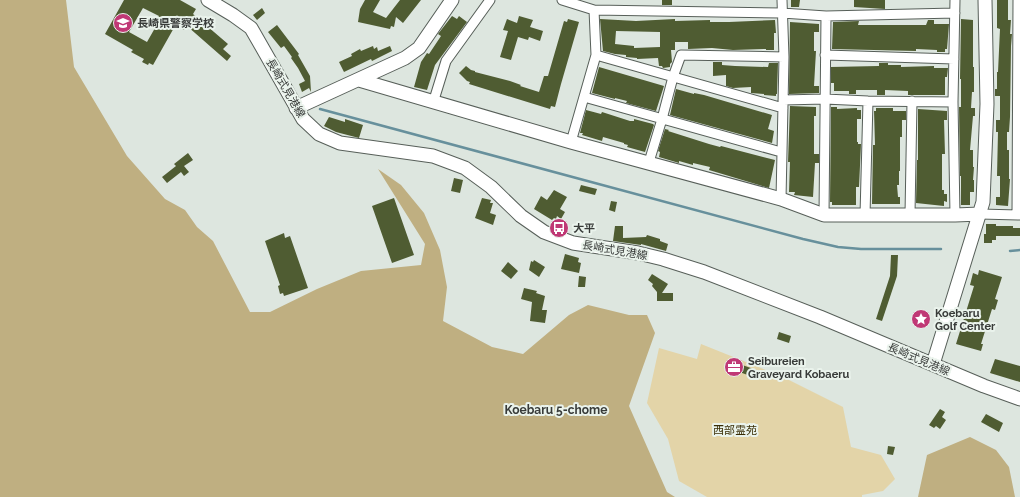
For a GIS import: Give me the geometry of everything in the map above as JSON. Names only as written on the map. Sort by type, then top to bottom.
[{"type":"street","name":"長崎式見港線","points":[[208,0],[251,28],[303,119],[320,134],[340,143],[433,156],[465,168],[491,187],[521,216],[544,232],[573,243],[638,253],[704,272],[820,317],[984,386],[1020,399]]},
{"type":"street","points":[[296,108],[359,80],[404,58],[419,48],[452,0]]},
{"type":"street","points":[[433,102],[446,61],[490,0]]},
{"type":"street","points":[[564,0],[594,10],[782,13],[826,16],[955,13]]},
{"type":"street","points":[[781,199],[784,57],[782,0]]},
{"type":"street","points":[[955,0],[953,102],[955,215]]},
{"type":"street","points":[[933,364],[983,202],[986,104],[985,0]]},
{"type":"street","points":[[359,80],[571,142],[781,199],[824,215],[1018,215],[1018,0]]},
{"type":"street","points":[[571,142],[596,55],[594,10]]},
{"type":"street","points":[[824,215],[826,16]]},
{"type":"street","points":[[596,55],[673,77],[783,104],[825,99],[953,102]]},
{"type":"street","points":[[649,162],[673,77],[682,55],[784,57]]},
{"type":"street","points":[[825,55],[954,59]]},
{"type":"street","points":[[584,97],[781,152]]},
{"type":"street","points":[[865,215],[868,101]]},
{"type":"street","points":[[910,214],[912,101]]},
{"type":"green space","name":"西部霊苑","points":[[701,344],[783,377],[843,407],[851,447],[881,455],[895,479],[883,491],[862,495],[862,497],[707,497],[679,481],[668,439],[647,403],[659,348],[697,359]]},
{"type":"shaded area","points":[[0,0],[66,0],[74,67],[127,156],[165,199],[185,210],[197,227],[213,241],[250,312],[270,312],[317,289],[361,271],[421,265],[425,244],[378,169],[401,185],[424,213],[440,250],[447,287],[443,321],[492,347],[523,354],[569,315],[588,305],[629,315],[647,315],[655,333],[629,406],[667,492],[675,497],[0,497]]},
{"type":"shaded area","points":[[970,437],[996,450],[1009,467],[1015,497],[918,497],[927,455]]},
{"type":"building","points":[[124,0],[180,0],[196,9],[193,14],[228,44],[223,49],[231,56],[227,61],[187,26],[184,30],[175,26],[153,65],[149,63],[148,65],[142,62],[144,59],[131,52],[133,50],[105,34]],"holes":[[[143,8],[159,16],[153,26],[155,28],[147,42],[129,32]]]},
{"type":"building","points":[[365,0],[380,0],[373,12],[386,18],[400,0],[421,0],[403,23],[396,17],[394,27],[391,26],[390,29],[358,22],[360,9]]},
{"type":"building","points":[[662,0],[672,0],[672,5],[662,5]]},
{"type":"building","points":[[791,0],[800,0],[799,7],[791,7]]},
{"type":"building","points":[[854,0],[885,0],[885,9],[854,7]]},
{"type":"building","points":[[997,0],[1008,0],[1008,20],[1011,20],[1010,34],[1012,34],[1010,117],[1009,132],[1007,132],[1010,179],[1008,206],[996,205],[996,197],[1000,197],[1000,176],[997,176],[998,132],[996,132],[996,120],[1000,120],[1000,96],[995,96],[995,89],[997,89],[1000,29],[997,28]]},
{"type":"building","points":[[262,8],[265,13],[257,20],[253,15]]},
{"type":"building","points":[[452,16],[457,19],[459,16],[467,22],[435,65],[427,90],[414,87],[421,62],[427,53],[429,54],[441,36],[438,34]]},
{"type":"building","points":[[519,16],[533,20],[530,27],[543,31],[540,41],[529,37],[528,40],[518,37],[511,60],[500,57],[508,31],[503,30],[507,19],[517,23]]},
{"type":"building","points":[[568,19],[579,22],[555,107],[551,106],[550,109],[469,84],[470,82],[459,73],[466,66],[475,72],[510,81],[539,92],[544,76],[548,76],[564,21],[567,22]]},
{"type":"building","points":[[600,19],[636,21],[675,19],[675,21],[710,20],[710,22],[775,20],[776,33],[774,33],[774,50],[733,50],[712,48],[688,49],[688,42],[675,42],[675,50],[671,50],[672,62],[670,67],[663,68],[662,66],[659,66],[658,58],[637,59],[626,57],[626,55],[603,51]],"holes":[[[616,31],[660,32],[660,47],[634,48],[634,46],[615,44]]]},
{"type":"building","points":[[961,19],[973,20],[974,92],[972,92],[971,108],[975,108],[975,116],[973,116],[970,150],[973,150],[974,192],[970,192],[970,205],[961,205],[959,107],[961,107]]},
{"type":"building","points":[[928,20],[934,20],[934,24],[949,24],[947,49],[945,49],[945,52],[916,49],[916,51],[832,49],[833,22],[859,21],[858,25],[926,25]]},
{"type":"building","points":[[790,22],[819,24],[819,32],[814,32],[814,51],[816,51],[814,86],[819,86],[819,93],[789,94]]},
{"type":"building","points":[[277,25],[299,54],[298,55],[310,76],[311,92],[309,88],[302,92],[299,84],[305,81],[291,58],[292,57],[284,46],[281,48],[268,32]]},
{"type":"building","points":[[373,46],[374,49],[377,47],[378,51],[390,46],[392,51],[344,72],[339,62],[352,56],[351,54],[360,49],[361,51]]},
{"type":"building","points":[[713,62],[722,62],[722,65],[768,67],[769,63],[778,63],[776,96],[751,93],[751,87],[733,88],[726,86],[726,75],[713,76]]},
{"type":"building","points":[[879,63],[901,65],[901,67],[934,66],[934,68],[948,68],[947,77],[945,77],[945,95],[908,95],[908,91],[885,90],[885,95],[877,95],[877,90],[856,90],[856,94],[849,94],[849,91],[834,91],[834,83],[831,83],[831,67],[879,66]]},
{"type":"building","points":[[599,67],[664,86],[656,111],[626,103],[627,101],[592,93]]},
{"type":"building","points":[[676,89],[704,95],[772,115],[768,129],[774,131],[772,143],[670,115]]},
{"type":"building","points":[[790,106],[816,107],[816,116],[814,116],[814,154],[819,154],[819,163],[815,163],[813,197],[794,195],[795,192],[789,192],[790,162],[788,162]]},
{"type":"building","points":[[831,107],[837,107],[837,109],[857,108],[857,110],[861,110],[861,119],[857,119],[857,142],[858,144],[861,144],[859,187],[856,187],[856,205],[832,205],[832,202],[830,202]]},
{"type":"building","points":[[876,108],[893,108],[893,111],[906,111],[906,120],[902,120],[902,137],[900,137],[900,171],[899,185],[897,185],[900,204],[872,204],[873,145],[875,145],[874,111],[876,111]]},
{"type":"building","points":[[918,109],[947,111],[947,120],[944,120],[945,154],[942,154],[942,190],[944,190],[944,194],[947,194],[947,202],[944,201],[944,206],[916,203]]},
{"type":"building","points":[[586,110],[601,114],[602,112],[630,121],[634,121],[634,119],[653,124],[654,125],[645,152],[627,147],[628,145],[624,143],[603,137],[602,141],[582,135],[583,133],[580,133]]},
{"type":"building","points":[[329,117],[345,122],[345,119],[363,125],[359,138],[336,132],[324,126]]},
{"type":"building","points":[[665,129],[709,144],[775,160],[769,188],[709,170],[710,167],[693,163],[693,165],[679,161],[679,163],[659,157],[660,152],[658,151]]},
{"type":"building","points":[[188,153],[193,160],[184,166],[189,172],[184,176],[181,172],[167,183],[162,177],[176,166],[174,164]]},
{"type":"building","points":[[454,178],[463,180],[460,193],[451,191]]},
{"type":"building","points":[[581,185],[597,189],[595,195],[579,191]]},
{"type":"building","points":[[554,190],[567,197],[560,209],[565,212],[561,219],[557,216],[556,219],[554,218],[552,220],[534,209],[541,196],[547,200]]},
{"type":"building","points":[[394,198],[414,255],[392,263],[372,206]]},
{"type":"building","points":[[482,198],[491,200],[490,203],[493,203],[490,213],[496,215],[493,225],[475,218]]},
{"type":"building","points":[[611,201],[617,202],[615,212],[609,210]]},
{"type":"building","points":[[986,224],[1020,228],[1020,236],[996,236],[996,240],[992,240],[992,243],[984,243]]},
{"type":"building","points":[[615,226],[623,226],[623,238],[646,237],[647,235],[660,239],[660,241],[668,244],[666,251],[641,244],[613,241]]},
{"type":"building","points":[[284,233],[285,238],[290,236],[308,288],[284,296],[283,293],[280,294],[278,286],[280,285],[265,241]]},
{"type":"building","points":[[565,254],[579,258],[578,262],[581,263],[579,273],[561,269]]},
{"type":"building","points":[[891,255],[898,255],[897,276],[882,321],[876,319],[890,276]]},
{"type":"building","points":[[534,260],[545,267],[539,277],[529,270],[531,261],[533,262]]},
{"type":"building","points":[[508,262],[518,271],[511,279],[501,271]]},
{"type":"building","points":[[979,270],[1002,277],[995,299],[998,300],[995,310],[992,309],[981,344],[983,344],[981,351],[956,344],[974,286],[970,285],[973,273],[978,275]]},
{"type":"building","points":[[652,274],[668,284],[662,293],[673,293],[673,301],[657,301],[657,292],[652,286],[653,284],[648,280]]},
{"type":"building","points":[[579,276],[586,277],[585,287],[578,287]]},
{"type":"building","points":[[524,288],[537,291],[536,293],[545,296],[542,310],[547,310],[545,323],[530,321],[532,302],[521,299]]},
{"type":"building","points":[[779,332],[791,336],[789,343],[777,339]]},
{"type":"building","points":[[995,359],[1020,366],[1020,382],[990,373]]},
{"type":"building","points":[[731,361],[762,372],[759,379],[728,368]]},
{"type":"building","points":[[940,409],[945,412],[942,417],[946,420],[940,429],[936,426],[934,428],[929,425]]},
{"type":"building","points":[[986,414],[1003,423],[999,432],[981,422]]},
{"type":"building","points":[[888,446],[895,447],[893,455],[887,454]]},
{"type":"waterway","points":[[320,109],[803,239],[838,247],[861,249],[941,249]]},
{"type":"waterway","points":[[1010,251],[1020,250]]},
{"type":"place","name":"長崎県警察学校","points":[[123,23]]},
{"type":"place","name":"大平","points":[[559,228]]},
{"type":"place","name":"Koebaru Golf Center","points":[[921,319]]},
{"type":"place","name":"Seibureien Graveyard Kobaeru","points":[[734,367]]},
{"type":"district","name":"Koebaru 5-chome","points":[[556,410]]}]
